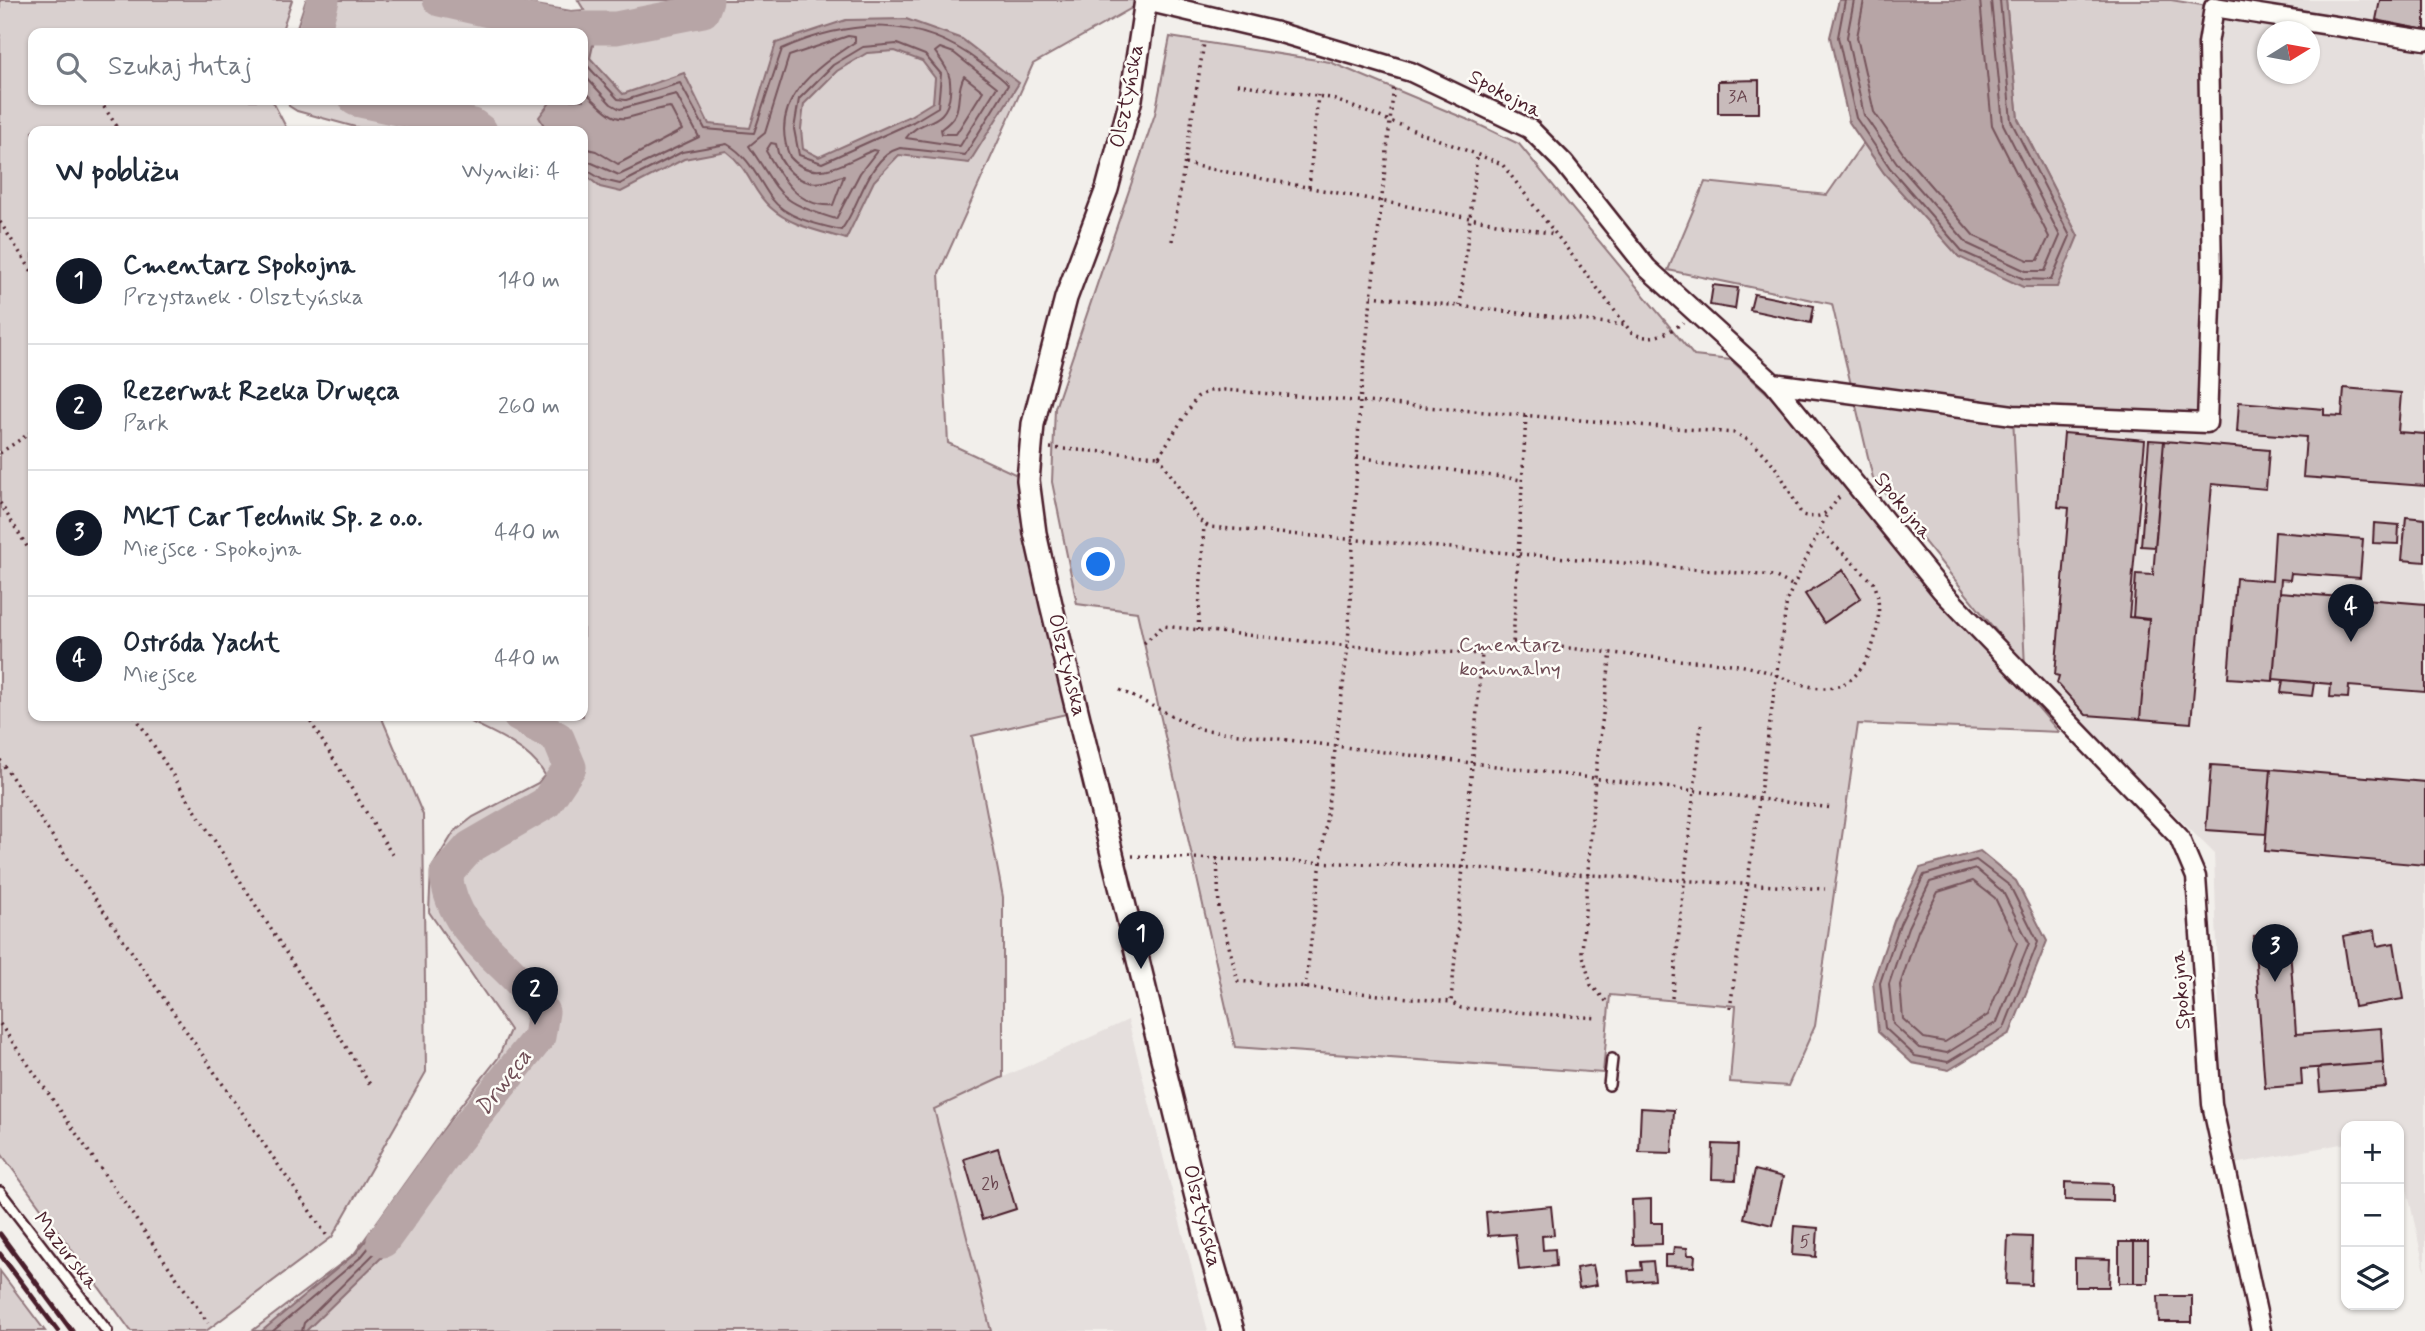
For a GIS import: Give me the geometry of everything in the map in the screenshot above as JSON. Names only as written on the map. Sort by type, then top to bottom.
[{"type":"street","name":"Spokojna","points":[[1146,1],[1277,32],[1396,67],[1530,129],[1564,163],[1647,268],[1773,383],[1942,591],[2179,837],[2196,877],[2212,1104],[2261,1331]]},
{"type":"street","name":"Olsztyńska","points":[[1146,1],[1131,99],[1107,189],[1066,298],[1032,424],[1028,480],[1035,533],[1206,1238],[1233,1331]]},
{"type":"street","points":[[1773,383],[2013,415],[2207,423],[2212,276],[2207,44],[2214,7],[2425,40]]},
{"type":"lane","points":[[1609,1085],[1612,1059]]},
{"type":"lane","name":"Mazurska","points":[[0,1192],[107,1331]]},
{"type":"path","points":[[1172,241],[1204,43]]},
{"type":"path","points":[[1305,989],[1348,646],[1360,401],[1396,67]]},
{"type":"path","points":[[1237,84],[1318,95],[1502,164],[1625,325],[1636,335],[1666,335],[1695,312]]},
{"type":"path","points":[[1309,187],[1318,95]]},
{"type":"path","points":[[103,105],[117,126]]},
{"type":"path","points":[[1460,306],[1477,155]]},
{"type":"path","points":[[1185,164],[1556,234]]},
{"type":"path","points":[[0,222],[28,265]]},
{"type":"path","points":[[1371,296],[1625,325]]},
{"type":"path","points":[[1160,456],[1197,397],[1209,391],[1734,433],[1757,444],[1768,456],[1802,515],[1812,518],[1827,514]]},
{"type":"path","points":[[1451,1002],[1482,654],[1490,647],[1511,647],[1513,642],[1526,415]]},
{"type":"path","points":[[0,453],[28,434]]},
{"type":"path","points":[[1048,448],[1160,456]]},
{"type":"path","points":[[1160,456],[1204,526],[1198,629]]},
{"type":"path","points":[[1357,457],[1523,480]]},
{"type":"path","points":[[1730,1009],[1787,600],[1827,514],[1852,479]]},
{"type":"path","points":[[0,503],[28,547]]},
{"type":"path","points":[[1204,526],[1774,576],[1794,586]]},
{"type":"path","points":[[1513,642],[1757,669],[1809,686],[1839,686],[1867,657],[1877,631],[1879,609],[1874,583],[1819,530]]},
{"type":"path","points":[[1144,643],[1163,626],[1348,646],[1482,654]]},
{"type":"path","points":[[1606,1001],[1591,985],[1582,959],[1595,778],[1611,653]]},
{"type":"path","points":[[1120,690],[1199,729],[1833,808]]},
{"type":"path","points":[[138,721],[371,1086]]},
{"type":"path","points":[[310,721],[393,856]]},
{"type":"path","points":[[1672,998],[1701,725]]},
{"type":"path","points":[[0,760],[327,1236]]},
{"type":"path","points":[[1115,859],[1143,854],[1173,859],[1217,856],[1321,860],[1825,889]]},
{"type":"path","points":[[1217,856],[1219,908],[1238,981],[1451,1002],[1461,1008],[1598,1017]]},
{"type":"path","points":[[0,1024],[208,1323]]},
{"type":"shaded area","points":[[2214,0],[2425,0],[2425,1271],[2404,1176],[2404,1121],[2341,1121],[2341,1144],[2235,1164],[2222,1101],[2214,853],[2025,667],[2013,415]]},
{"type":"shaded area","points":[[1128,1020],[1208,1331],[991,1331],[934,1109]]},
{"type":"green space","points":[[0,0],[292,0],[283,28],[28,28],[28,105],[275,105],[285,126],[28,126],[28,721],[383,721],[423,815],[426,1072],[332,1237],[206,1331],[131,1331],[0,1152]]},
{"type":"green space","points":[[306,0],[507,0],[571,11],[584,10],[578,0],[1146,0],[1033,64],[939,273],[948,443],[1028,480],[1079,711],[972,736],[1003,897],[1003,1077],[934,1109],[991,1331],[252,1331],[354,1254],[457,1110],[498,1058],[510,1030],[429,912],[431,869],[454,832],[473,817],[538,783],[545,775],[518,747],[469,721],[588,721],[588,126],[352,126],[297,111],[289,105],[588,105],[588,28],[297,28]]},
{"type":"green space","points":[[2006,0],[2171,0],[2214,7],[2207,423],[2013,416],[2025,667],[1873,478],[1832,304],[1668,270],[1705,182],[1827,195],[1863,143],[1884,173],[1959,257],[2078,236],[2018,119]]},
{"type":"green space","name":"Cmentarz komunalny","points":[[1170,37],[1330,62],[1519,144],[1694,356],[1731,360],[1769,395],[2059,732],[1858,724],[1815,1026],[1788,1086],[1730,1082],[1736,1006],[1610,995],[1603,1073],[1235,1047],[1137,612],[1077,604],[1052,482],[1055,408],[1155,114]]},
{"type":"green space","points":[[0,1271],[45,1331],[0,1331]]},
{"type":"water","points":[[1839,0],[2006,0],[2018,119],[2078,236],[2057,287],[2023,287],[1959,257],[1884,173],[1849,122],[1830,37]]},
{"type":"water","points":[[906,19],[962,39],[1019,83],[969,163],[899,155],[874,181],[846,239],[806,227],[778,214],[758,194],[740,165],[726,151],[684,159],[621,192],[600,187],[588,177],[588,126],[544,126],[539,117],[548,105],[588,105],[588,28],[597,28],[590,58],[623,94],[684,73],[709,124],[750,128],[776,43],[846,20]],"holes":[[[895,51],[922,61],[935,78],[933,102],[910,116],[819,157],[803,149],[801,129],[804,104],[837,71],[867,53]]]},
{"type":"water","points":[[1980,851],[2016,881],[2047,941],[2010,1033],[1949,1070],[1912,1063],[1878,1032],[1873,982],[1894,921],[1920,868]]},
{"type":"water","points":[[398,1199],[419,1213],[382,1257],[306,1331],[262,1331],[357,1252]]},
{"type":"building","points":[[2380,0],[2425,0],[2425,30],[2376,20]]},
{"type":"building","points":[[1759,80],[1759,113],[1718,113],[1718,81]]},
{"type":"building","points":[[1713,285],[1738,288],[1735,309],[1710,305]]},
{"type":"building","points":[[1754,294],[1814,306],[1811,323],[1750,310]]},
{"type":"building","points":[[2344,388],[2401,393],[2398,432],[2425,434],[2425,486],[2303,477],[2306,437],[2237,432],[2239,402],[2324,409],[2324,415],[2342,416]]},
{"type":"building","points":[[2064,433],[2145,440],[2129,617],[2149,619],[2140,719],[2086,715],[2057,683],[2059,676],[2055,675],[2069,508],[2058,507]]},
{"type":"building","points":[[2149,440],[2164,441],[2155,547],[2141,546]]},
{"type":"building","points":[[2164,441],[2269,450],[2266,489],[2212,484],[2191,723],[2140,719],[2149,619],[2133,617],[2136,574],[2153,575]]},
{"type":"building","points":[[2406,517],[2425,519],[2425,562],[2402,560]]},
{"type":"building","points":[[2374,523],[2399,525],[2398,544],[2373,543]]},
{"type":"building","points":[[2275,532],[2363,539],[2360,578],[2291,573],[2290,580],[2281,579],[2273,681],[2228,678],[2236,578],[2272,581]]},
{"type":"building","points":[[1843,570],[1861,598],[1824,623],[1805,594]]},
{"type":"building","points":[[2280,592],[2425,604],[2425,692],[2349,686],[2348,698],[2330,697],[2331,684],[2273,679]]},
{"type":"building","points":[[2283,680],[2314,683],[2312,696],[2281,693]]},
{"type":"building","points":[[2211,765],[2271,769],[2266,834],[2206,830]]},
{"type":"building","points":[[2271,769],[2425,782],[2425,865],[2265,851]]},
{"type":"building","points":[[2375,930],[2377,946],[2394,943],[2403,999],[2354,1007],[2343,936]]},
{"type":"building","points":[[2289,934],[2296,1034],[2381,1028],[2383,1063],[2301,1069],[2302,1085],[2265,1088],[2254,936]]},
{"type":"building","points":[[2383,1063],[2386,1087],[2320,1092],[2318,1068]]},
{"type":"building","points":[[1641,1108],[1674,1110],[1672,1153],[1639,1152]]},
{"type":"building","points":[[1713,1144],[1738,1145],[1736,1180],[1712,1179]]},
{"type":"building","points":[[998,1148],[1016,1209],[982,1220],[964,1159]]},
{"type":"building","points":[[1755,1170],[1783,1177],[1772,1225],[1744,1218]]},
{"type":"building","points":[[2065,1182],[2112,1184],[2112,1201],[2065,1200]]},
{"type":"building","points":[[1651,1199],[1651,1223],[1662,1223],[1662,1244],[1633,1245],[1632,1200]]},
{"type":"building","points":[[1551,1206],[1554,1235],[1542,1236],[1543,1250],[1555,1249],[1556,1266],[1519,1270],[1515,1234],[1488,1236],[1486,1212]]},
{"type":"building","points":[[1794,1226],[1818,1228],[1816,1257],[1792,1255]]},
{"type":"building","points":[[2008,1236],[2032,1237],[2031,1285],[2006,1284]]},
{"type":"building","points":[[2119,1242],[2134,1242],[2134,1283],[2119,1283]]},
{"type":"building","points":[[2134,1242],[2148,1242],[2148,1283],[2134,1283]]},
{"type":"building","points":[[1674,1247],[1687,1248],[1688,1255],[1695,1255],[1694,1267],[1665,1266],[1665,1255],[1673,1255]]},
{"type":"building","points":[[2075,1258],[2110,1259],[2109,1287],[2075,1287]]},
{"type":"building","points":[[1653,1261],[1655,1280],[1629,1282],[1628,1271],[1642,1270],[1641,1262]]},
{"type":"building","points":[[1593,1265],[1597,1285],[1579,1288],[1576,1268]]},
{"type":"building","points":[[2158,1296],[2192,1296],[2192,1322],[2159,1322]]},
{"type":"waterway","name":"Drwęca","points":[[315,28],[323,0]]},
{"type":"waterway","name":"Drwęca","points":[[439,0],[565,28],[616,28],[703,11],[707,0]]},
{"type":"waterway","name":"Drwęca","points":[[379,105],[474,126]]},
{"type":"waterway","name":"Drwęca","points":[[383,1241],[451,1147],[539,1037],[543,1012],[531,994],[472,933],[460,916],[451,897],[446,874],[470,847],[546,803],[570,767],[558,738],[528,721]]},
{"type":"railway","points":[[0,1234],[72,1331]]},
{"type":"railway","points":[[0,1254],[58,1331]]},
{"type":"place","name":"Ostróda Yacht","points":[[2351,642]]},
{"type":"place","name":"Cmentarz Spokojna","points":[[1141,969]]},
{"type":"place","name":"MKT Car Technik Sp. z o.o.","points":[[2275,982]]},
{"type":"place","name":"Rezerwat Rzeka Drwęca","points":[[535,1025]]}]
